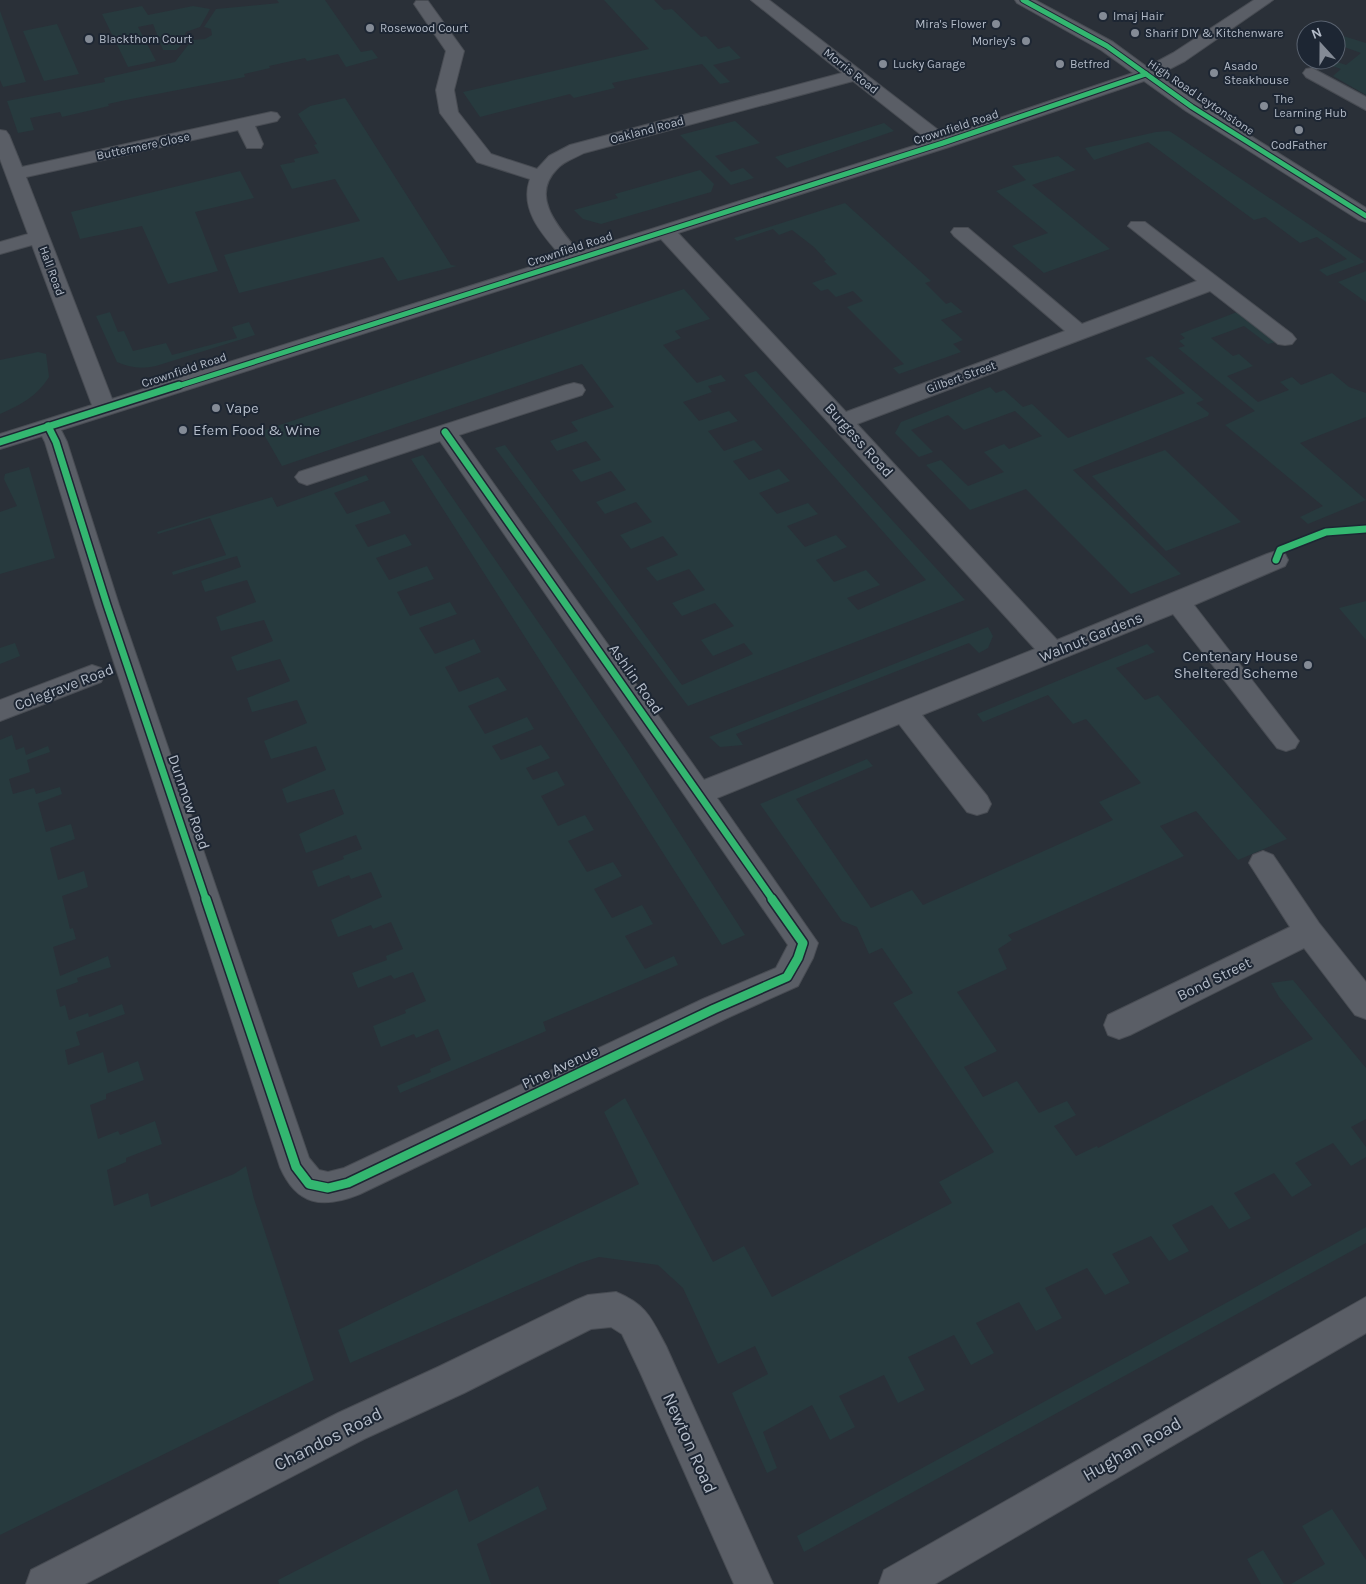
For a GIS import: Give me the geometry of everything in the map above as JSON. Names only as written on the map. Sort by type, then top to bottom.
[{"type":"street","name":"Morris Road","points":[[759,0],[943,143]]},
{"type":"street","name":"High Road Leytonstone","points":[[1023,0],[1108,46],[1192,108],[1366,216]]},
{"type":"street","name":"Crownfield Road","points":[[0,442],[104,407],[943,143],[1146,74],[1179,57],[1220,32],[1265,0]]},
{"type":"street","points":[[422,4],[455,51],[445,90],[449,113],[484,158],[540,176],[535,186],[535,198],[544,222],[576,258]]},
{"type":"street","points":[[1312,73],[1366,105]]},
{"type":"street","name":"Oakland Road","points":[[540,176],[551,164],[577,149],[856,74]]},
{"type":"street","name":"Buttermere Close","points":[[15,174],[271,117]]},
{"type":"street","points":[[244,124],[254,144]]},
{"type":"street","name":"Hall Road","points":[[0,135],[104,407]]},
{"type":"street","points":[[1138,226],[1285,339]]},
{"type":"street","name":"Burgess Road","points":[[664,230],[1053,652]]},
{"type":"street","points":[[961,232],[1080,333]]},
{"type":"street","points":[[0,248],[40,237]]},
{"type":"street","name":"Gilbert Street","points":[[841,422],[1212,283]]},
{"type":"street","points":[[307,477],[574,390]]},
{"type":"street","name":"Dunmow Road","points":[[48,426],[56,442],[107,606],[296,1167],[308,1184]]},
{"type":"street","name":"Ashlin Road","points":[[445,432],[803,943]]},
{"type":"street","name":"Walnut Gardens","points":[[699,794],[1178,602],[1276,560]]},
{"type":"street","points":[[1178,602],[1286,741]]},
{"type":"street","name":"Colegrave Road","points":[[0,711],[92,675]]},
{"type":"street","points":[[904,711],[977,804]]},
{"type":"street","points":[[1263,863],[1309,932],[1366,1005]]},
{"type":"street","name":"Bond Street","points":[[1120,1025],[1309,932]]},
{"type":"street","name":"Pine Avenue","points":[[308,1184],[328,1188],[348,1183],[705,1013],[787,977],[798,958],[803,943]]},
{"type":"street","name":"Chandos Road","points":[[45,1584],[351,1426],[451,1380],[588,1312],[616,1309]]},
{"type":"street","name":"Newton Road","points":[[616,1309],[634,1322],[653,1359],[754,1584]]},
{"type":"street","name":"Hughan Road","points":[[898,1584],[1366,1314]]},
{"type":"green space","points":[[277,0],[325,0],[361,52],[372,50],[378,58],[346,67],[338,54],[307,61],[305,58],[269,66],[270,68],[244,74],[245,77],[126,100],[62,117],[60,112],[30,118],[34,130],[18,133],[7,101],[105,82],[104,78],[175,62],[192,40],[205,39],[212,35],[211,29],[204,27],[216,9],[279,3]]},
{"type":"green space","points":[[604,0],[654,0],[664,10],[672,9],[701,37],[706,36],[718,49],[729,46],[741,58],[713,65],[730,82],[720,84],[702,64],[612,83],[615,88],[574,98],[570,94],[480,117],[463,92],[649,49]]},
{"type":"green space","points":[[142,6],[148,15],[193,6],[210,9],[200,27],[186,32],[184,36],[188,39],[176,50],[163,50],[153,24],[138,27],[156,61],[128,67],[102,14]]},
{"type":"green space","points":[[0,11],[26,82],[3,87],[0,80]]},
{"type":"green space","points":[[57,24],[79,74],[44,81],[23,31]]},
{"type":"green space","points":[[1346,37],[1366,43],[1366,95],[1333,76],[1340,70],[1346,70],[1346,65],[1361,53],[1346,48]]},
{"type":"green space","points":[[345,98],[451,265],[457,266],[398,281],[383,257],[239,293],[224,255],[360,221],[335,179],[292,189],[280,165],[295,162],[294,159],[319,153],[314,145],[317,144],[298,114],[310,106]]},
{"type":"green space","points":[[735,121],[760,143],[715,156],[731,172],[743,168],[754,178],[731,185],[680,135]]},
{"type":"green space","points":[[884,123],[894,131],[787,168],[775,157]]},
{"type":"green space","points":[[1169,131],[1365,262],[1327,276],[1319,270],[1347,259],[1317,237],[1300,243],[1265,217],[1254,220],[1148,142],[1094,160],[1085,148],[1156,132]]},
{"type":"green space","points":[[1058,156],[1076,170],[1032,185],[1110,249],[1044,273],[1012,246],[1048,233],[996,191],[1026,180],[1012,166]]},
{"type":"green space","points":[[700,170],[714,184],[711,192],[601,224],[583,219],[574,210],[618,198],[615,194]]},
{"type":"green space","points":[[240,171],[254,198],[195,212],[218,271],[168,284],[142,226],[80,239],[71,212]]},
{"type":"green space","points":[[845,203],[931,281],[925,283],[946,304],[951,302],[963,312],[941,320],[963,340],[953,344],[961,352],[899,374],[893,368],[904,364],[847,307],[863,301],[853,291],[836,297],[828,289],[821,291],[812,283],[837,274],[814,247],[792,230],[779,235],[773,229],[737,241],[734,238]]},
{"type":"green space","points":[[1366,271],[1366,302],[1338,282]]},
{"type":"green space","points":[[684,289],[710,319],[675,331],[681,338],[663,345],[697,383],[721,375],[726,381],[708,386],[712,392],[683,402],[699,421],[729,411],[738,421],[708,431],[724,451],[754,440],[763,450],[733,461],[749,480],[779,469],[790,481],[759,493],[777,514],[808,503],[818,514],[787,526],[805,547],[836,535],[847,547],[816,560],[834,582],[866,570],[880,585],[847,598],[858,610],[926,580],[744,375],[756,371],[965,600],[688,706],[495,448],[505,445],[682,685],[753,654],[744,643],[713,656],[701,640],[734,626],[715,603],[682,616],[672,603],[705,590],[689,569],[657,581],[646,568],[678,555],[663,536],[631,549],[620,535],[652,522],[636,502],[605,514],[596,502],[626,490],[611,471],[581,482],[572,470],[601,460],[586,441],[557,451],[550,441],[578,431],[571,422],[614,407],[582,364],[282,466],[262,431]]},
{"type":"green space","points":[[110,312],[118,332],[124,331],[133,351],[166,343],[172,355],[237,338],[232,327],[249,322],[255,335],[156,366],[132,367],[117,362],[96,316]]},
{"type":"green space","points":[[1237,312],[1276,342],[1268,344],[1244,326],[1211,338],[1233,356],[1239,354],[1253,366],[1227,376],[1258,402],[1289,390],[1280,382],[1292,377],[1301,385],[1332,373],[1349,387],[1366,393],[1366,417],[1300,443],[1366,500],[1308,524],[1300,517],[1323,506],[1225,425],[1255,411],[1178,348],[1185,346],[1179,341],[1185,338],[1180,334]]},
{"type":"green space","points":[[38,352],[46,354],[49,377],[39,390],[28,399],[0,414],[0,360]]},
{"type":"green space","points":[[1152,356],[1204,400],[1196,403],[1209,413],[1208,416],[1073,470],[1181,574],[1131,594],[1026,489],[970,510],[926,465],[941,460],[968,486],[1004,472],[984,452],[1004,444],[1009,449],[1042,436],[1015,411],[964,430],[948,415],[911,430],[933,452],[919,457],[895,433],[901,422],[990,387],[996,393],[1004,390],[1023,407],[1032,404],[1068,438],[1185,393],[1145,358]]},
{"type":"green space","points":[[1165,450],[1241,522],[1166,551],[1092,476]]},
{"type":"green space","points":[[423,455],[627,751],[745,935],[722,945],[411,459]]},
{"type":"green space","points":[[29,467],[55,558],[0,574],[0,512],[17,506],[4,479],[5,474]]},
{"type":"green space","points":[[366,475],[369,480],[334,493],[347,514],[384,501],[391,513],[355,525],[368,547],[405,534],[412,545],[376,558],[389,580],[427,566],[434,579],[397,592],[410,616],[450,602],[457,614],[419,628],[435,654],[474,639],[481,652],[445,667],[459,692],[498,677],[507,690],[468,706],[485,734],[527,717],[534,729],[492,746],[501,760],[541,745],[550,758],[526,768],[533,780],[557,771],[565,785],[541,796],[558,826],[585,815],[594,830],[568,841],[587,872],[613,862],[622,876],[594,889],[612,918],[642,905],[653,924],[625,936],[645,969],[674,956],[678,965],[543,1022],[546,1031],[400,1093],[397,1086],[431,1072],[430,1069],[451,1060],[438,1029],[416,1038],[414,1034],[381,1047],[373,1026],[406,1013],[405,1010],[426,1001],[413,972],[394,979],[391,975],[358,988],[352,973],[387,960],[386,956],[403,949],[391,922],[373,929],[371,925],[338,937],[331,920],[382,897],[371,872],[351,879],[349,875],[318,887],[312,871],[344,859],[343,856],[362,849],[356,835],[306,853],[299,834],[344,814],[334,789],[287,803],[282,789],[326,770],[316,746],[271,759],[264,741],[307,723],[297,700],[252,712],[247,698],[290,681],[280,659],[237,671],[231,657],[273,641],[264,620],[221,631],[216,617],[256,602],[247,580],[205,592],[201,581],[241,567],[237,556],[173,575],[172,572],[226,555],[210,518],[158,534],[157,532],[272,497],[277,507]]},
{"type":"green space","points":[[1366,601],[1366,640],[1339,608]]},
{"type":"green space","points":[[988,627],[993,636],[988,648],[979,653],[969,643],[736,734],[743,745],[720,747],[709,737]]},
{"type":"green space","points":[[15,643],[20,656],[0,664],[0,648]]},
{"type":"green space","points":[[1147,644],[1155,652],[1116,668],[1145,700],[1158,695],[1287,839],[1238,860],[1196,811],[1160,826],[1184,856],[1008,935],[1012,940],[998,949],[1007,969],[957,992],[997,1051],[964,1067],[983,1097],[1017,1081],[1039,1113],[1067,1101],[1076,1115],[1054,1126],[1076,1156],[1097,1146],[1098,1148],[1313,1039],[1279,997],[1271,983],[1293,980],[1366,1068],[1366,1119],[1351,1127],[1366,1147],[1366,1157],[1351,1166],[1333,1143],[1295,1163],[1312,1185],[1292,1197],[1274,1173],[1234,1193],[1251,1218],[1229,1229],[1212,1205],[1172,1225],[1189,1251],[1169,1261],[1151,1236],[1112,1254],[1130,1283],[1105,1295],[1087,1268],[1045,1288],[1062,1318],[1036,1331],[1019,1302],[976,1323],[994,1353],[971,1365],[954,1335],[908,1357],[925,1390],[898,1403],[884,1375],[839,1396],[855,1427],[830,1440],[812,1405],[763,1432],[777,1468],[767,1473],[732,1393],[768,1374],[755,1346],[718,1364],[683,1288],[658,1265],[599,1257],[580,1263],[350,1363],[338,1330],[639,1184],[604,1112],[625,1098],[713,1262],[744,1246],[772,1297],[952,1203],[939,1182],[994,1152],[893,1003],[913,993],[882,948],[869,954],[857,927],[842,921],[760,804],[867,759],[873,766],[796,799],[871,908],[912,890],[923,905],[1113,820],[1099,802],[1141,783],[1086,719],[1073,724],[1048,695],[983,722],[977,714]]},
{"type":"green space","points":[[12,735],[16,750],[24,747],[26,755],[48,746],[50,752],[27,760],[30,772],[9,779],[13,794],[34,788],[36,794],[60,787],[62,794],[38,803],[46,832],[71,824],[75,839],[50,848],[58,880],[84,871],[88,887],[62,896],[70,929],[73,928],[76,939],[53,947],[60,976],[108,956],[111,967],[77,978],[78,982],[56,990],[60,1007],[65,1005],[69,1020],[88,1013],[89,1017],[122,1004],[125,1014],[76,1032],[80,1045],[65,1050],[68,1065],[103,1052],[108,1073],[138,1061],[144,1080],[106,1094],[106,1099],[90,1105],[98,1139],[118,1131],[120,1135],[155,1121],[162,1144],[126,1158],[126,1162],[107,1170],[114,1206],[148,1193],[151,1207],[234,1174],[246,1166],[254,1199],[314,1380],[0,1535],[0,740]]},
{"type":"green space","points":[[1366,1227],[1366,1243],[804,1552],[797,1536]]},
{"type":"green space","points":[[538,1486],[547,1509],[477,1544],[491,1584],[279,1584],[278,1580],[457,1489],[469,1522]]},
{"type":"green space","points":[[1332,1509],[1366,1560],[1366,1584],[1291,1584],[1325,1564],[1302,1526]]},
{"type":"green space","points":[[1263,1550],[1284,1584],[1261,1584],[1247,1559]]},
{"type":"cycle path","points":[[1023,0],[1107,46],[1192,107],[1366,216]]},
{"type":"cycle path","points":[[0,442],[943,143],[1146,74]]},
{"type":"cycle path","points":[[48,426],[56,442],[107,605],[296,1167],[309,1184],[328,1188],[348,1183],[714,1009],[787,977],[798,958],[803,943],[445,432]]},
{"type":"cycle path","points":[[1276,560],[1280,550],[1326,532],[1366,529]]},
{"type":"place","name":"Imaj Hair","points":[[1103,16]]},
{"type":"place","name":"Mira's Flower","points":[[996,24]]},
{"type":"place","name":"Rosewood Court","points":[[370,28]]},
{"type":"place","name":"Sharif DIY & Kitchenware","points":[[1135,33]]},
{"type":"place","name":"Blackthorn Court","points":[[89,39]]},
{"type":"place","name":"Morley's","points":[[1026,41]]},
{"type":"place","name":"Lucky Garage","points":[[883,64]]},
{"type":"place","name":"Betfred","points":[[1060,64]]},
{"type":"place","name":"Asado Steakhouse","points":[[1214,73]]},
{"type":"place","name":"The Learning Hub","points":[[1264,106]]},
{"type":"place","name":"CodFather","points":[[1299,130]]},
{"type":"place","name":"Vape","points":[[216,408]]},
{"type":"place","name":"Efem Food & Wine","points":[[183,430]]},
{"type":"place","name":"Centenary House Sheltered Scheme","points":[[1308,665]]}]
